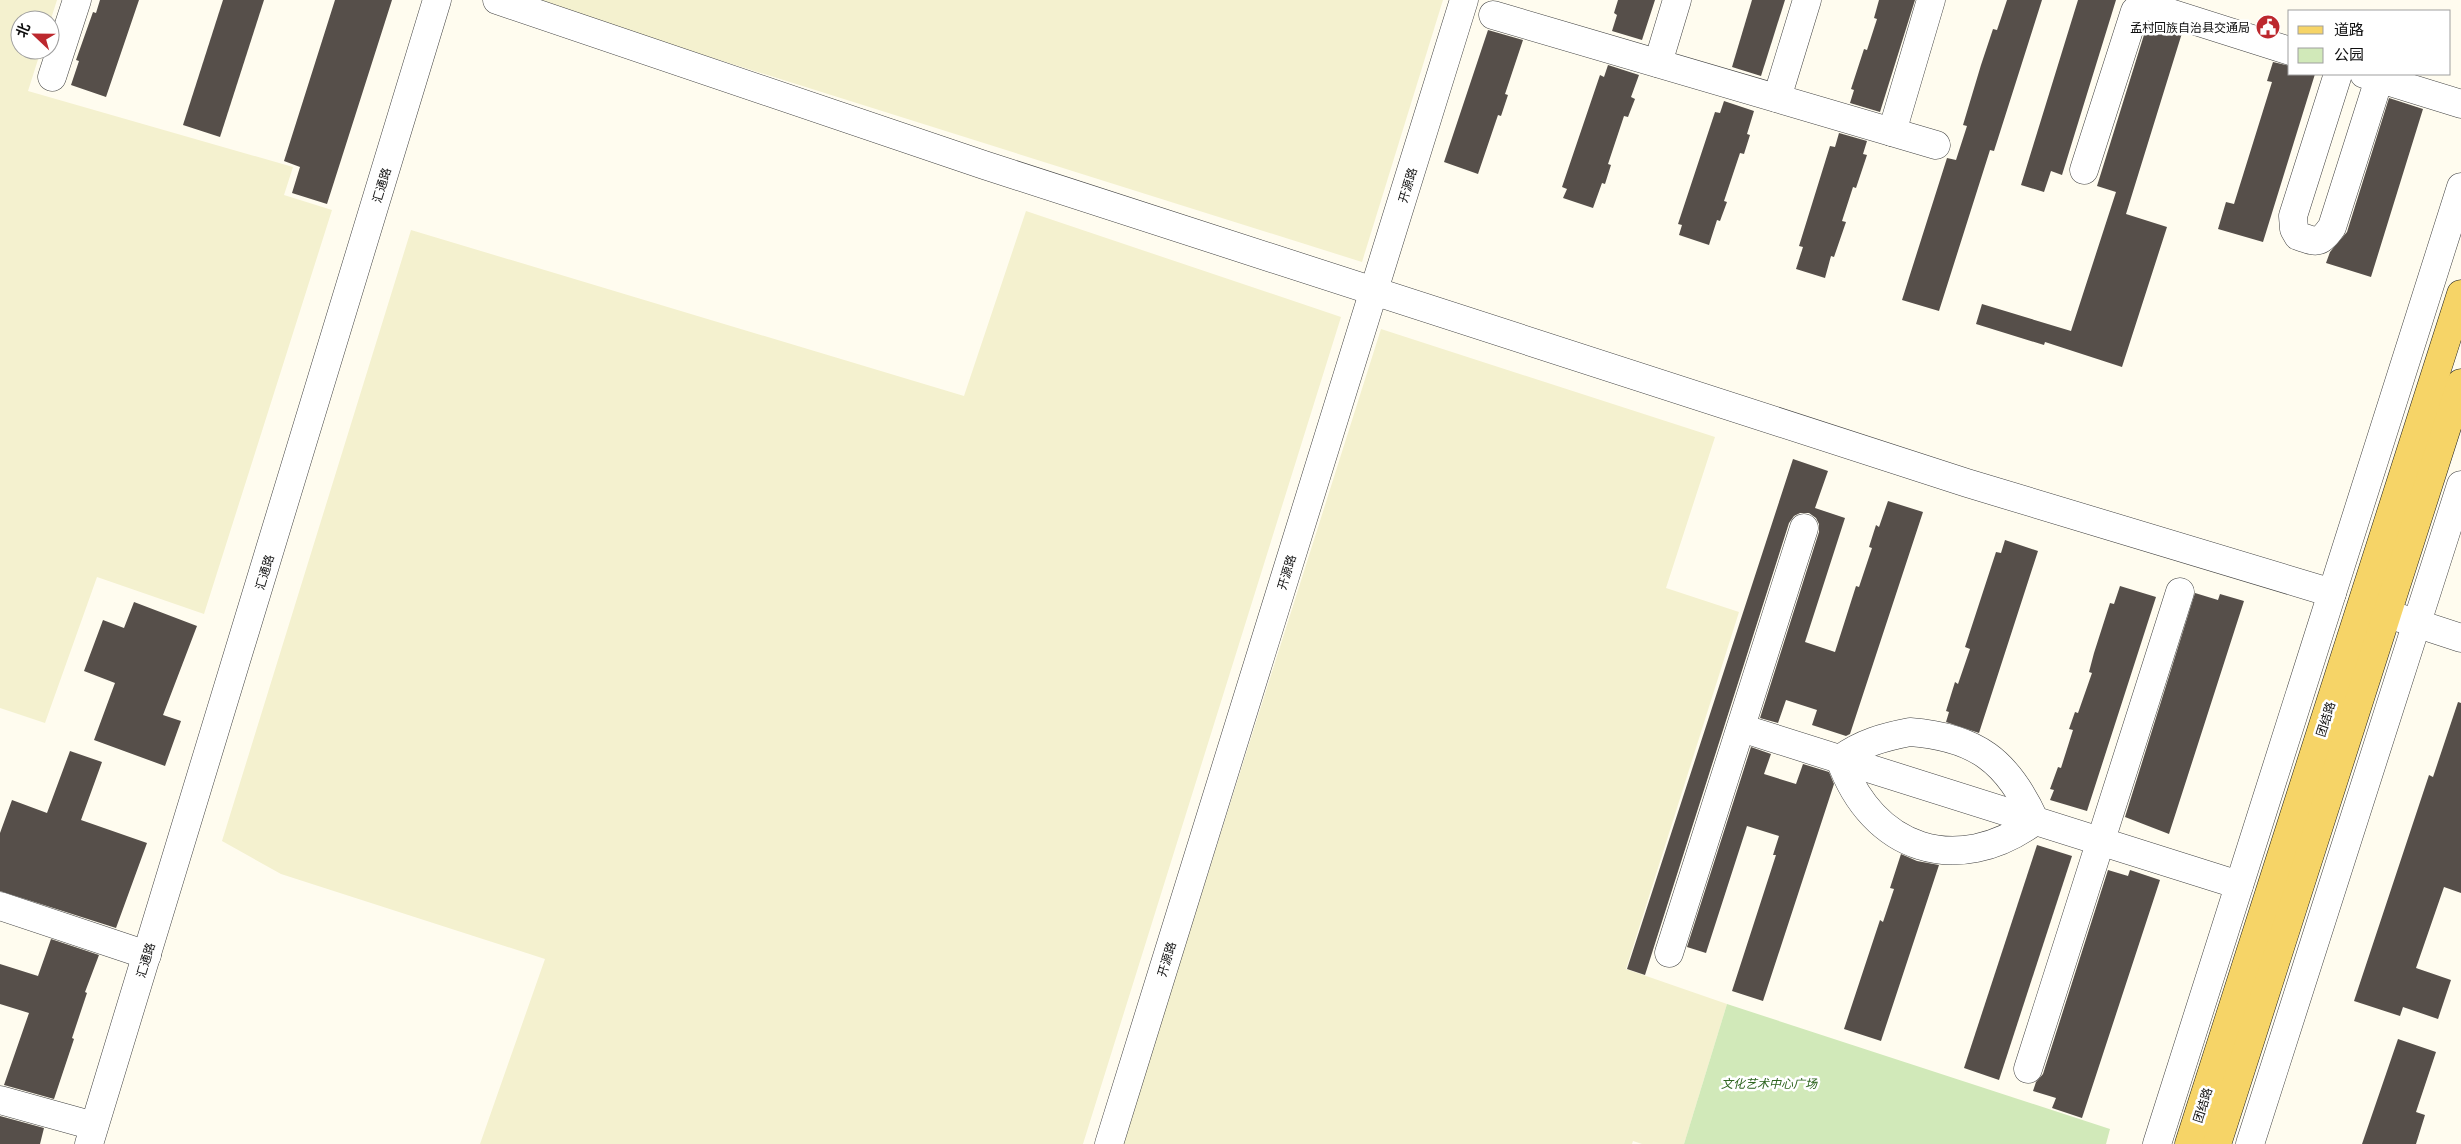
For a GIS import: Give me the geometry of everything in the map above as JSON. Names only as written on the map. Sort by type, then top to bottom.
[{"type":"main road","name":"团结路","points":[[2189,1144],[2461,294]]},
{"type":"main road","points":[[2218,1144],[2461,383]]},
{"type":"street","points":[[52,77],[77,0]]},
{"type":"street","name":"汇通路","points":[[91,1135],[437,0]]},
{"type":"street","points":[[497,0],[984,165],[1967,483],[2332,593]]},
{"type":"street","name":"开源路","points":[[1109,1144],[1464,0]]},
{"type":"street","points":[[1658,63],[1677,0]]},
{"type":"street","points":[[1777,98],[1807,0]]},
{"type":"street","points":[[1892,132],[1931,0]]},
{"type":"street","points":[[2084,170],[2135,11],[2140,6],[2148,6],[2288,49]]},
{"type":"street","points":[[1493,15],[1936,145]]},
{"type":"street","points":[[2338,75],[2293,216],[2294,229],[2298,236],[2316,242],[2324,239],[2332,227],[2371,76],[2461,104]]},
{"type":"street","points":[[2157,1144],[2461,187]]},
{"type":"street","points":[[2250,1144],[2461,486]]},
{"type":"street","points":[[1669,953],[1804,528]]},
{"type":"street","points":[[2028,1069],[2180,592]]},
{"type":"street","points":[[2387,614],[2461,638]]},
{"type":"street","points":[[1741,728],[2239,885]]},
{"type":"street","points":[[1840,759],[1853,749],[1880,737],[1910,732],[1947,737],[1968,744],[1993,760],[2014,781],[2035,821]]},
{"type":"street","points":[[1840,759],[1858,800],[1873,817],[1890,831],[1910,842],[1938,849],[1975,849],[2011,837],[2035,821]]},
{"type":"street","points":[[0,906],[147,955]]},
{"type":"street","points":[[0,1100],[91,1135]]},
{"type":"shaded area","points":[[0,0],[57,0],[54,10],[10,10],[10,60],[38,60],[28,91],[293,167],[284,195],[332,210],[204,614],[97,577],[45,723],[0,708]]},
{"type":"shaded area","points":[[529,0],[1443,0],[1362,262]]},
{"type":"shaded area","points":[[1026,211],[1341,317],[1083,1144],[480,1144],[545,959],[281,874],[222,841],[411,230],[964,396]]},
{"type":"shaded area","points":[[1381,329],[1715,437],[1666,588],[1739,612],[1626,969],[1727,1004],[1684,1144],[1642,1144],[1633,1141],[1632,1144],[1122,1144]]},
{"type":"green space","name":"文化艺术中心广场","points":[[1727,1004],[2110,1129],[2106,1144],[1684,1144]]},
{"type":"building","points":[[100,0],[139,0],[106,97],[71,85],[79,61],[76,60],[93,12],[96,13]]},
{"type":"building","points":[[223,0],[264,0],[220,137],[183,125]]},
{"type":"building","points":[[335,0],[392,0],[327,204],[292,193],[300,167],[284,161]]},
{"type":"building","points":[[1618,0],[1655,0],[1642,40],[1612,31],[1617,15],[1614,13]]},
{"type":"building","points":[[1752,0],[1785,0],[1761,76],[1732,67]]},
{"type":"building","points":[[1879,0],[1915,0],[1880,112],[1850,103],[1854,90],[1851,89],[1864,49],[1867,50],[1877,19],[1874,18]]},
{"type":"building","points":[[2007,0],[2042,0],[1994,151],[1990,150],[1939,311],[1902,300],[1947,158],[1956,160],[1967,126],[1963,125],[1981,65],[1993,29],[1997,30]]},
{"type":"building","points":[[2078,0],[2116,0],[2062,175],[2051,171],[2044,192],[2021,185]]},
{"type":"building","points":[[2148,22],[2182,33],[2126,214],[2167,227],[2122,367],[2045,342],[2044,345],[1976,324],[1982,304],[2071,331],[2116,192],[2097,186]]},
{"type":"building","points":[[1488,30],[1523,40],[1505,94],[1508,95],[1501,116],[1498,115],[1478,174],[1444,162]]},
{"type":"building","points":[[2273,62],[2288,66],[2288,75],[2315,75],[2263,242],[2218,229],[2226,202],[2234,204],[2272,82],[2267,81]]},
{"type":"building","points":[[1608,65],[1639,75],[1631,97],[1635,99],[1628,117],[1624,116],[1608,164],[1611,165],[1605,184],[1602,183],[1593,208],[1563,198],[1567,189],[1562,187],[1600,75],[1604,77]]},
{"type":"building","points":[[2389,98],[2423,109],[2371,277],[2326,263],[2330,252],[2347,232]]},
{"type":"building","points":[[1724,101],[1754,111],[1747,134],[1750,135],[1744,154],[1740,153],[1724,201],[1727,202],[1720,221],[1717,220],[1709,245],[1679,235],[1682,225],[1678,224],[1715,112],[1720,113]]},
{"type":"building","points":[[1839,133],[1867,141],[1863,154],[1867,155],[1856,188],[1853,187],[1842,221],[1846,222],[1834,257],[1831,256],[1825,278],[1796,269],[1803,247],[1799,246],[1830,146],[1835,147]]},
{"type":"building","points":[[1793,459],[1828,471],[1815,508],[1845,518],[1805,642],[1835,652],[1856,586],[1859,587],[1872,548],[1869,547],[1876,525],[1879,527],[1888,501],[1923,512],[1850,734],[1846,736],[1812,725],[1817,710],[1786,700],[1778,723],[1760,718],[1819,532],[1819,524],[1816,518],[1809,513],[1800,513],[1794,516],[1789,523],[1645,975],[1627,969]]},
{"type":"building","points":[[2005,540],[2038,551],[1979,733],[1946,722],[1949,712],[1946,711],[1955,682],[1958,684],[1970,649],[1965,647],[1996,552],[2001,553]]},
{"type":"building","points":[[2120,586],[2156,597],[2087,811],[2050,800],[2054,790],[2050,789],[2058,767],[2061,768],[2073,730],[2069,729],[2075,712],[2078,713],[2092,673],[2089,672],[2110,603],[2114,604]]},
{"type":"building","points":[[2195,593],[2218,600],[2220,594],[2244,601],[2169,834],[2125,817]]},
{"type":"building","points":[[134,602],[197,626],[163,715],[181,721],[165,766],[94,740],[115,683],[84,671],[103,620],[124,628]]},
{"type":"building","points":[[2458,702],[2461,703],[2461,893],[2444,887],[2416,968],[2451,980],[2438,1019],[2403,1007],[2400,1016],[2354,1001],[2429,775],[2433,777]]},
{"type":"building","points":[[1751,747],[1771,754],[1764,774],[1796,784],[1803,764],[1829,772],[1834,784],[1763,1001],[1732,991],[1776,855],[1773,855],[1779,836],[1747,826],[1706,953],[1687,947]]},
{"type":"building","points":[[70,751],[102,762],[81,820],[147,843],[116,928],[0,891],[0,833],[12,800],[47,813]]},
{"type":"building","points":[[2037,845],[2072,856],[1999,1080],[1964,1068]]},
{"type":"building","points":[[1901,854],[1917,861],[1939,865],[1881,1041],[1844,1029],[1880,920],[1883,922],[1894,889],[1890,888]]},
{"type":"building","points":[[2108,870],[2128,876],[2130,870],[2160,880],[2082,1118],[2052,1108],[2056,1098],[2033,1091],[2036,1082],[2043,1074]]},
{"type":"building","points":[[51,939],[99,955],[85,992],[87,993],[72,1038],[74,1039],[54,1099],[4,1085],[29,1013],[0,1004],[0,964],[38,976]]},
{"type":"building","points":[[2398,1039],[2436,1052],[2416,1112],[2425,1115],[2416,1144],[2362,1144]]},
{"type":"building","points":[[0,1116],[44,1128],[40,1144],[0,1144]]},
{"type":"place","name":"孟村回族自治县交通局","points":[[2268,27]]}]
